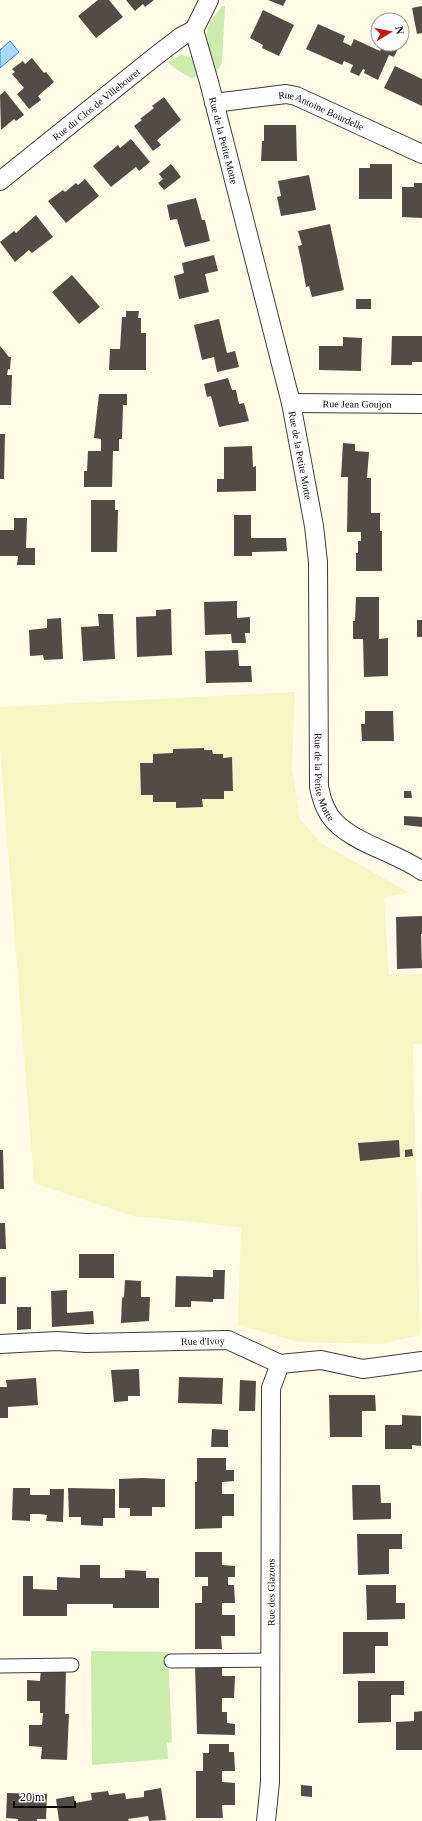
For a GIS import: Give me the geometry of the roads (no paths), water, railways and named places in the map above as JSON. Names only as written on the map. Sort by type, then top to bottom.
[{"type":"street","points":[[194,30],[209,0]]},
{"type":"street","name":"Rue de la Petite Motte","points":[[194,30],[291,404],[314,526],[318,562],[319,787],[322,800],[330,816],[344,831],[422,871]]},
{"type":"street","name":"Rue du Clos de Villebouret","points":[[0,181],[162,51],[182,36],[194,30]]},
{"type":"street","name":"Rue Antoine Bourdelle","points":[[214,103],[286,94],[296,96],[422,154]]},
{"type":"street","name":"Rue Jean Goujon","points":[[291,404],[422,404]]},
{"type":"street","name":"Rue d'Ivoy","points":[[0,1344],[56,1341],[86,1343],[228,1340],[280,1364]]},
{"type":"street","points":[[280,1364],[321,1360],[363,1369],[422,1361]]},
{"type":"street","name":"Rue des Glazons","points":[[266,1821],[270,1782],[271,1388],[280,1364]]},
{"type":"street","points":[[171,1661],[270,1660]]},
{"type":"street","points":[[0,1666],[72,1665]]},
{"type":"water","points":[[10,41],[19,52],[0,68],[0,50]]}]
